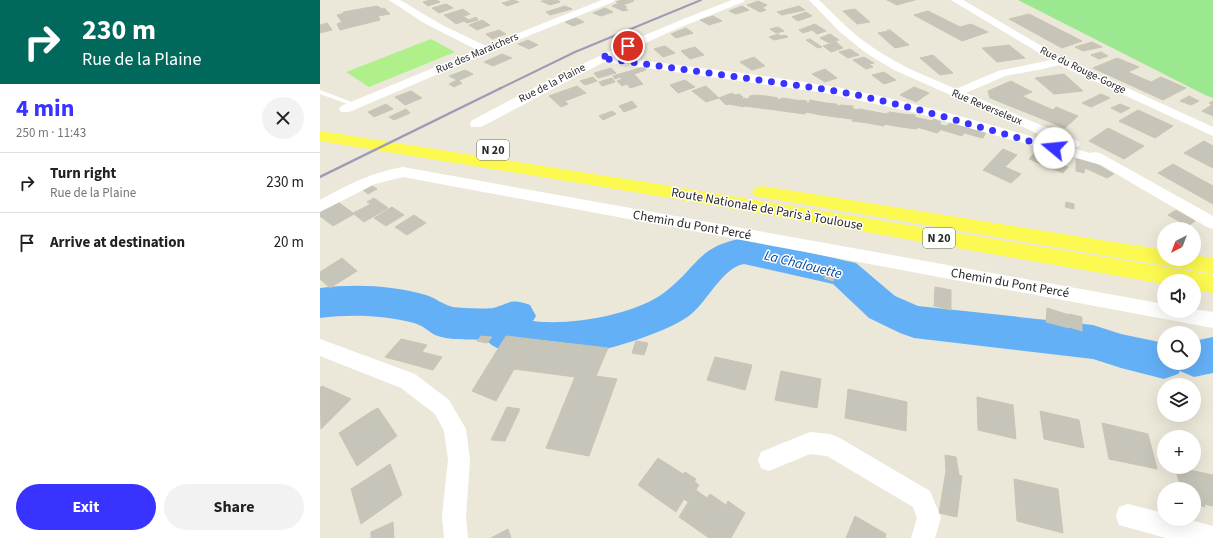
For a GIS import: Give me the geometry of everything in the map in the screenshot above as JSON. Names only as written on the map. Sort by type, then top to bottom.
[{"type":"main road","name":"Route Nationale de Paris à Toulouse","points":[[320,123],[667,177],[1157,257]]},
{"type":"main road","name":"Route Nationale de Paris à Toulouse","points":[[320,136],[672,193],[1213,284]]},
{"type":"main road","points":[[1201,264],[1213,266]]},
{"type":"street","points":[[394,0],[427,22],[485,50]]},
{"type":"street","points":[[579,0],[592,6]]},
{"type":"street","name":"Rue des Maraichers","points":[[350,107],[485,50],[610,0]]},
{"type":"street","name":"Rue de la Plaine","points":[[476,124],[551,83],[601,58],[684,21],[740,0]]},
{"type":"street","name":"Rue Reverseleux","points":[[814,0],[844,30],[870,51],[898,68],[1025,122],[1081,148],[1213,223]]},
{"type":"street","name":"Rue du Rouge-Gorge","points":[[956,0],[1060,61],[1213,132]]},
{"type":"street","points":[[601,58],[817,88],[862,96],[1016,136],[1105,162]]},
{"type":"street","points":[[956,93],[1002,74],[1060,61]]},
{"type":"street","points":[[1016,136],[1025,122]]},
{"type":"street","name":"Chemin du Pont Percé","points":[[320,207],[370,180],[380,176],[403,172],[1157,310]]},
{"type":"street","name":"Chemin du Pont Percé","points":[[1201,318],[1213,320]]},
{"type":"street","points":[[320,347],[408,381],[442,406],[455,429],[460,460],[454,516],[456,538]]},
{"type":"street","points":[[769,460],[810,443],[830,445],[922,499],[929,518],[923,538]]},
{"type":"street","points":[[1128,516],[1213,538]]},
{"type":"lane","points":[[320,92],[350,107]]},
{"type":"green space","points":[[1018,0],[1213,0],[1213,98],[1205,95]]},
{"type":"green space","points":[[431,39],[455,52],[369,87],[346,72]]},
{"type":"building","points":[[437,0],[440,2],[428,6],[423,2]]},
{"type":"building","points":[[513,0],[519,2],[507,6],[502,3]]},
{"type":"building","points":[[557,0],[560,2],[550,5],[541,1]]},
{"type":"building","points":[[621,0],[634,1],[623,5],[627,7],[624,8],[628,10],[623,11],[612,6],[619,3],[616,2]]},
{"type":"building","points":[[887,0],[915,0],[897,5]]},
{"type":"building","points":[[758,1],[767,5],[762,8],[766,10],[760,12],[747,5]]},
{"type":"building","points":[[446,4],[453,8],[439,13],[432,8]]},
{"type":"building","points":[[377,6],[382,9],[384,8],[390,14],[378,16],[380,20],[340,30],[337,24],[342,22],[337,15],[344,13],[343,12]]},
{"type":"building","points":[[565,6],[572,9],[550,15],[546,12]]},
{"type":"building","points":[[742,6],[749,10],[736,14],[729,11]]},
{"type":"building","points":[[799,6],[805,10],[782,15],[777,12]]},
{"type":"building","points":[[605,8],[613,12],[601,16],[593,13]]},
{"type":"building","points":[[463,9],[470,14],[464,16],[457,11]]},
{"type":"building","points":[[855,9],[870,22],[857,24],[843,11]]},
{"type":"building","points":[[457,11],[464,16],[451,20],[444,15]]},
{"type":"building","points":[[928,11],[960,27],[971,24],[988,32],[962,41],[914,15]]},
{"type":"building","points":[[806,12],[812,16],[798,21],[792,17]]},
{"type":"building","points":[[1029,14],[1082,41],[1062,48],[1009,19]]},
{"type":"building","points":[[463,16],[469,20],[476,17],[478,20],[467,23],[464,21],[456,24],[451,20]]},
{"type":"building","points":[[713,16],[722,21],[709,25],[700,20]]},
{"type":"building","points":[[576,18],[584,22],[573,26],[565,22]]},
{"type":"building","points":[[482,20],[490,25],[477,30],[469,25]]},
{"type":"building","points":[[327,23],[332,30],[320,33],[320,25]]},
{"type":"building","points":[[815,24],[826,31],[817,34],[812,30],[803,33],[799,30]]},
{"type":"building","points":[[778,27],[784,31],[776,33],[770,29]]},
{"type":"building","points":[[686,28],[693,33],[676,38],[671,34]]},
{"type":"building","points":[[499,30],[506,34],[492,39],[486,34]]},
{"type":"building","points":[[887,30],[890,30],[909,45],[895,48],[878,33],[888,31]]},
{"type":"building","points":[[778,34],[788,37],[774,40],[769,37]]},
{"type":"building","points":[[830,34],[839,40],[829,43],[820,38]]},
{"type":"building","points":[[810,39],[822,47],[818,48],[806,40]]},
{"type":"building","points":[[528,40],[538,45],[529,49],[518,44]]},
{"type":"building","points":[[836,42],[843,48],[831,52],[823,46]]},
{"type":"building","points":[[1092,42],[1102,47],[1083,51],[1075,47]]},
{"type":"building","points":[[1009,45],[1025,58],[997,62],[982,48]]},
{"type":"building","points":[[665,46],[675,53],[663,57],[654,49]]},
{"type":"building","points":[[695,47],[704,55],[690,59],[681,51]]},
{"type":"building","points":[[850,49],[859,55],[848,58],[839,52]]},
{"type":"building","points":[[1101,52],[1108,56],[1099,59],[1091,55]]},
{"type":"building","points":[[502,54],[512,58],[493,66],[484,62]]},
{"type":"building","points":[[933,55],[953,73],[940,75],[920,58]]},
{"type":"building","points":[[754,57],[765,66],[752,70],[740,62]]},
{"type":"building","points":[[864,57],[874,63],[869,64],[873,67],[866,69],[853,60]]},
{"type":"building","points":[[1117,58],[1139,67],[1128,72],[1151,82],[1161,77],[1186,88],[1163,100],[1093,68]]},
{"type":"building","points":[[643,67],[646,70],[634,74],[643,84],[630,88],[627,84],[622,86],[617,81],[622,79],[620,77],[615,79],[613,76]]},
{"type":"building","points":[[611,68],[616,73],[598,78],[594,73]]},
{"type":"building","points":[[825,69],[837,78],[825,82],[812,74]]},
{"type":"building","points":[[465,70],[473,74],[458,81],[462,83],[454,87],[449,84],[457,80],[449,76]]},
{"type":"building","points":[[884,72],[896,80],[884,84],[872,75]]},
{"type":"building","points":[[1064,74],[1083,91],[1054,94],[1035,78]]},
{"type":"building","points":[[593,77],[597,81],[585,85],[580,81]]},
{"type":"building","points":[[612,78],[615,82],[602,86],[599,82]]},
{"type":"building","points":[[685,80],[695,87],[678,93],[670,85]]},
{"type":"building","points":[[1011,81],[1032,92],[1022,96],[1053,110],[1056,107],[1078,116],[1065,128],[990,98],[988,91]]},
{"type":"building","points":[[577,86],[586,93],[565,101],[568,104],[561,107],[549,96]]},
{"type":"building","points":[[706,86],[719,98],[706,102],[692,91]]},
{"type":"building","points":[[914,87],[929,93],[916,102],[900,95]]},
{"type":"building","points":[[411,91],[422,98],[405,105],[395,97]]},
{"type":"building","points":[[732,93],[735,95],[739,94],[743,97],[740,98],[749,99],[744,107],[729,104],[726,105],[719,98]]},
{"type":"building","points":[[1101,94],[1110,98],[1091,107],[1082,103]]},
{"type":"building","points":[[750,96],[766,96],[760,108],[744,106]]},
{"type":"building","points":[[766,96],[778,98],[777,100],[780,100],[775,110],[760,108]]},
{"type":"building","points":[[1189,96],[1199,101],[1191,105],[1180,101]]},
{"type":"building","points":[[780,99],[795,100],[790,112],[775,110]]},
{"type":"building","points":[[795,100],[807,101],[806,103],[809,103],[805,114],[790,112]]},
{"type":"building","points":[[810,100],[826,103],[821,115],[806,112]]},
{"type":"building","points":[[632,101],[637,107],[624,112],[619,106]]},
{"type":"building","points":[[1213,101],[1213,116],[1202,111],[1212,105],[1209,103]]},
{"type":"building","points":[[826,103],[837,104],[837,106],[840,106],[836,117],[821,115]]},
{"type":"building","points":[[386,104],[393,109],[374,117],[368,112]]},
{"type":"building","points":[[1120,104],[1130,108],[1121,113],[1111,108]]},
{"type":"building","points":[[840,105],[853,106],[852,108],[855,109],[852,119],[836,117]]},
{"type":"building","points":[[406,109],[410,113],[394,120],[389,117]]},
{"type":"building","points":[[859,109],[870,111],[868,123],[852,121],[855,110]]},
{"type":"building","points":[[1138,110],[1173,126],[1155,138],[1119,121]]},
{"type":"building","points":[[612,111],[616,114],[603,120],[599,116]]},
{"type":"building","points":[[870,111],[886,114],[884,126],[868,123]]},
{"type":"building","points":[[887,113],[903,114],[901,127],[884,124]]},
{"type":"building","points":[[903,114],[915,115],[915,117],[918,118],[917,129],[901,127]]},
{"type":"building","points":[[918,118],[932,121],[934,119],[941,122],[939,124],[946,126],[937,133],[917,127]]},
{"type":"building","points":[[951,122],[957,123],[954,126],[979,137],[964,133],[962,136],[942,130]]},
{"type":"building","points":[[957,123],[986,132],[983,138],[979,137],[954,126]]},
{"type":"building","points":[[1108,128],[1144,146],[1124,159],[1089,141]]},
{"type":"building","points":[[1204,141],[1213,146],[1213,168],[1184,153]]},
{"type":"building","points":[[1003,149],[1017,155],[1005,167],[1021,174],[1011,183],[983,170]]},
{"type":"building","points":[[1036,151],[1055,159],[1053,160],[1068,167],[1063,173],[1029,159]]},
{"type":"building","points":[[1076,157],[1097,164],[1114,174],[1107,178],[1085,168],[1084,173],[1076,171]]},
{"type":"building","points":[[1173,164],[1213,186],[1213,204],[1158,173]]},
{"type":"building","points":[[371,185],[377,189],[368,194],[363,190]]},
{"type":"building","points":[[374,198],[388,208],[364,222],[354,214],[333,226],[320,216],[320,211],[338,202],[353,213],[371,204],[367,202]]},
{"type":"building","points":[[1066,202],[1074,204],[1074,209],[1065,207]]},
{"type":"building","points":[[392,207],[404,215],[386,226],[374,218]]},
{"type":"building","points":[[1176,210],[1195,221],[1181,222],[1168,215]]},
{"type":"building","points":[[414,215],[426,223],[407,235],[395,227]]},
{"type":"building","points":[[342,258],[357,271],[330,288],[320,279],[320,272]]},
{"type":"building","points":[[826,274],[835,276],[833,281],[824,278]]},
{"type":"building","points":[[935,287],[951,290],[951,310],[934,306]]},
{"type":"building","points":[[1047,308],[1069,315],[1069,328],[1046,322]]},
{"type":"building","points":[[1069,314],[1082,317],[1082,331],[1069,327]]},
{"type":"building","points":[[481,336],[492,337],[487,343],[477,341]]},
{"type":"building","points":[[506,336],[531,339],[496,401],[472,391]]},
{"type":"building","points":[[401,339],[427,345],[422,352],[442,357],[433,370],[385,357]]},
{"type":"building","points":[[531,339],[608,348],[596,376],[617,379],[589,456],[546,448],[575,377],[514,369]]},
{"type":"building","points":[[636,341],[648,343],[644,355],[632,353]]},
{"type":"building","points":[[715,357],[752,365],[745,390],[707,380]]},
{"type":"building","points":[[781,371],[821,379],[817,408],[775,400]]},
{"type":"building","points":[[322,386],[351,399],[321,429],[320,388]]},
{"type":"building","points":[[848,389],[907,402],[906,431],[845,418]]},
{"type":"building","points":[[977,397],[1013,405],[1016,439],[978,430]]},
{"type":"building","points":[[507,407],[520,409],[505,441],[491,440]]},
{"type":"building","points":[[378,408],[387,421],[381,426],[372,411]]},
{"type":"building","points":[[372,411],[381,426],[387,421],[397,436],[357,466],[339,433]]},
{"type":"building","points":[[1040,411],[1079,420],[1084,448],[1044,439]]},
{"type":"building","points":[[1102,423],[1148,434],[1157,469],[1109,459]]},
{"type":"building","points":[[945,455],[956,457],[959,475],[962,476],[957,517],[939,513],[946,471]]},
{"type":"building","points":[[658,458],[683,474],[685,472],[696,479],[676,512],[638,485]]},
{"type":"building","points":[[390,464],[402,495],[361,524],[351,489]]},
{"type":"building","points":[[1201,472],[1213,475],[1213,506],[1204,504],[1205,507],[1201,506],[1201,482],[1179,482],[1177,474],[1201,474]]},
{"type":"building","points":[[1014,479],[1058,489],[1063,533],[1017,521]]},
{"type":"building","points":[[695,482],[699,485],[688,502],[684,499]]},
{"type":"building","points":[[696,490],[707,498],[710,494],[726,505],[728,501],[745,513],[731,538],[709,538],[679,517]]},
{"type":"building","points":[[855,516],[886,534],[885,538],[846,538]]},
{"type":"building","points":[[393,522],[394,538],[371,538],[371,532]]},
{"type":"building","points":[[508,529],[511,538],[491,538]]},
{"type":"waterway","name":"La Chalouette","points":[[496,324],[505,334],[537,339],[556,340],[584,337],[636,323],[653,317],[677,304],[723,257],[744,251],[844,273],[882,307],[914,322],[1093,342],[1121,351],[1157,359]]},
{"type":"waterway","name":"La Chalouette","points":[[320,303],[343,300],[387,302],[425,310],[448,323],[496,324]]},
{"type":"waterway","name":"La Chalouette","points":[[496,324],[510,317],[517,316]]},
{"type":"waterway","name":"La Chalouette","points":[[1201,358],[1213,355]]},
{"type":"railway","points":[[499,89],[575,52],[701,0]]},
{"type":"railway","points":[[320,177],[501,88]]},
{"type":"route","points":[[628,46],[601,58],[824,89],[862,96],[1016,136],[1054,148]]}]
